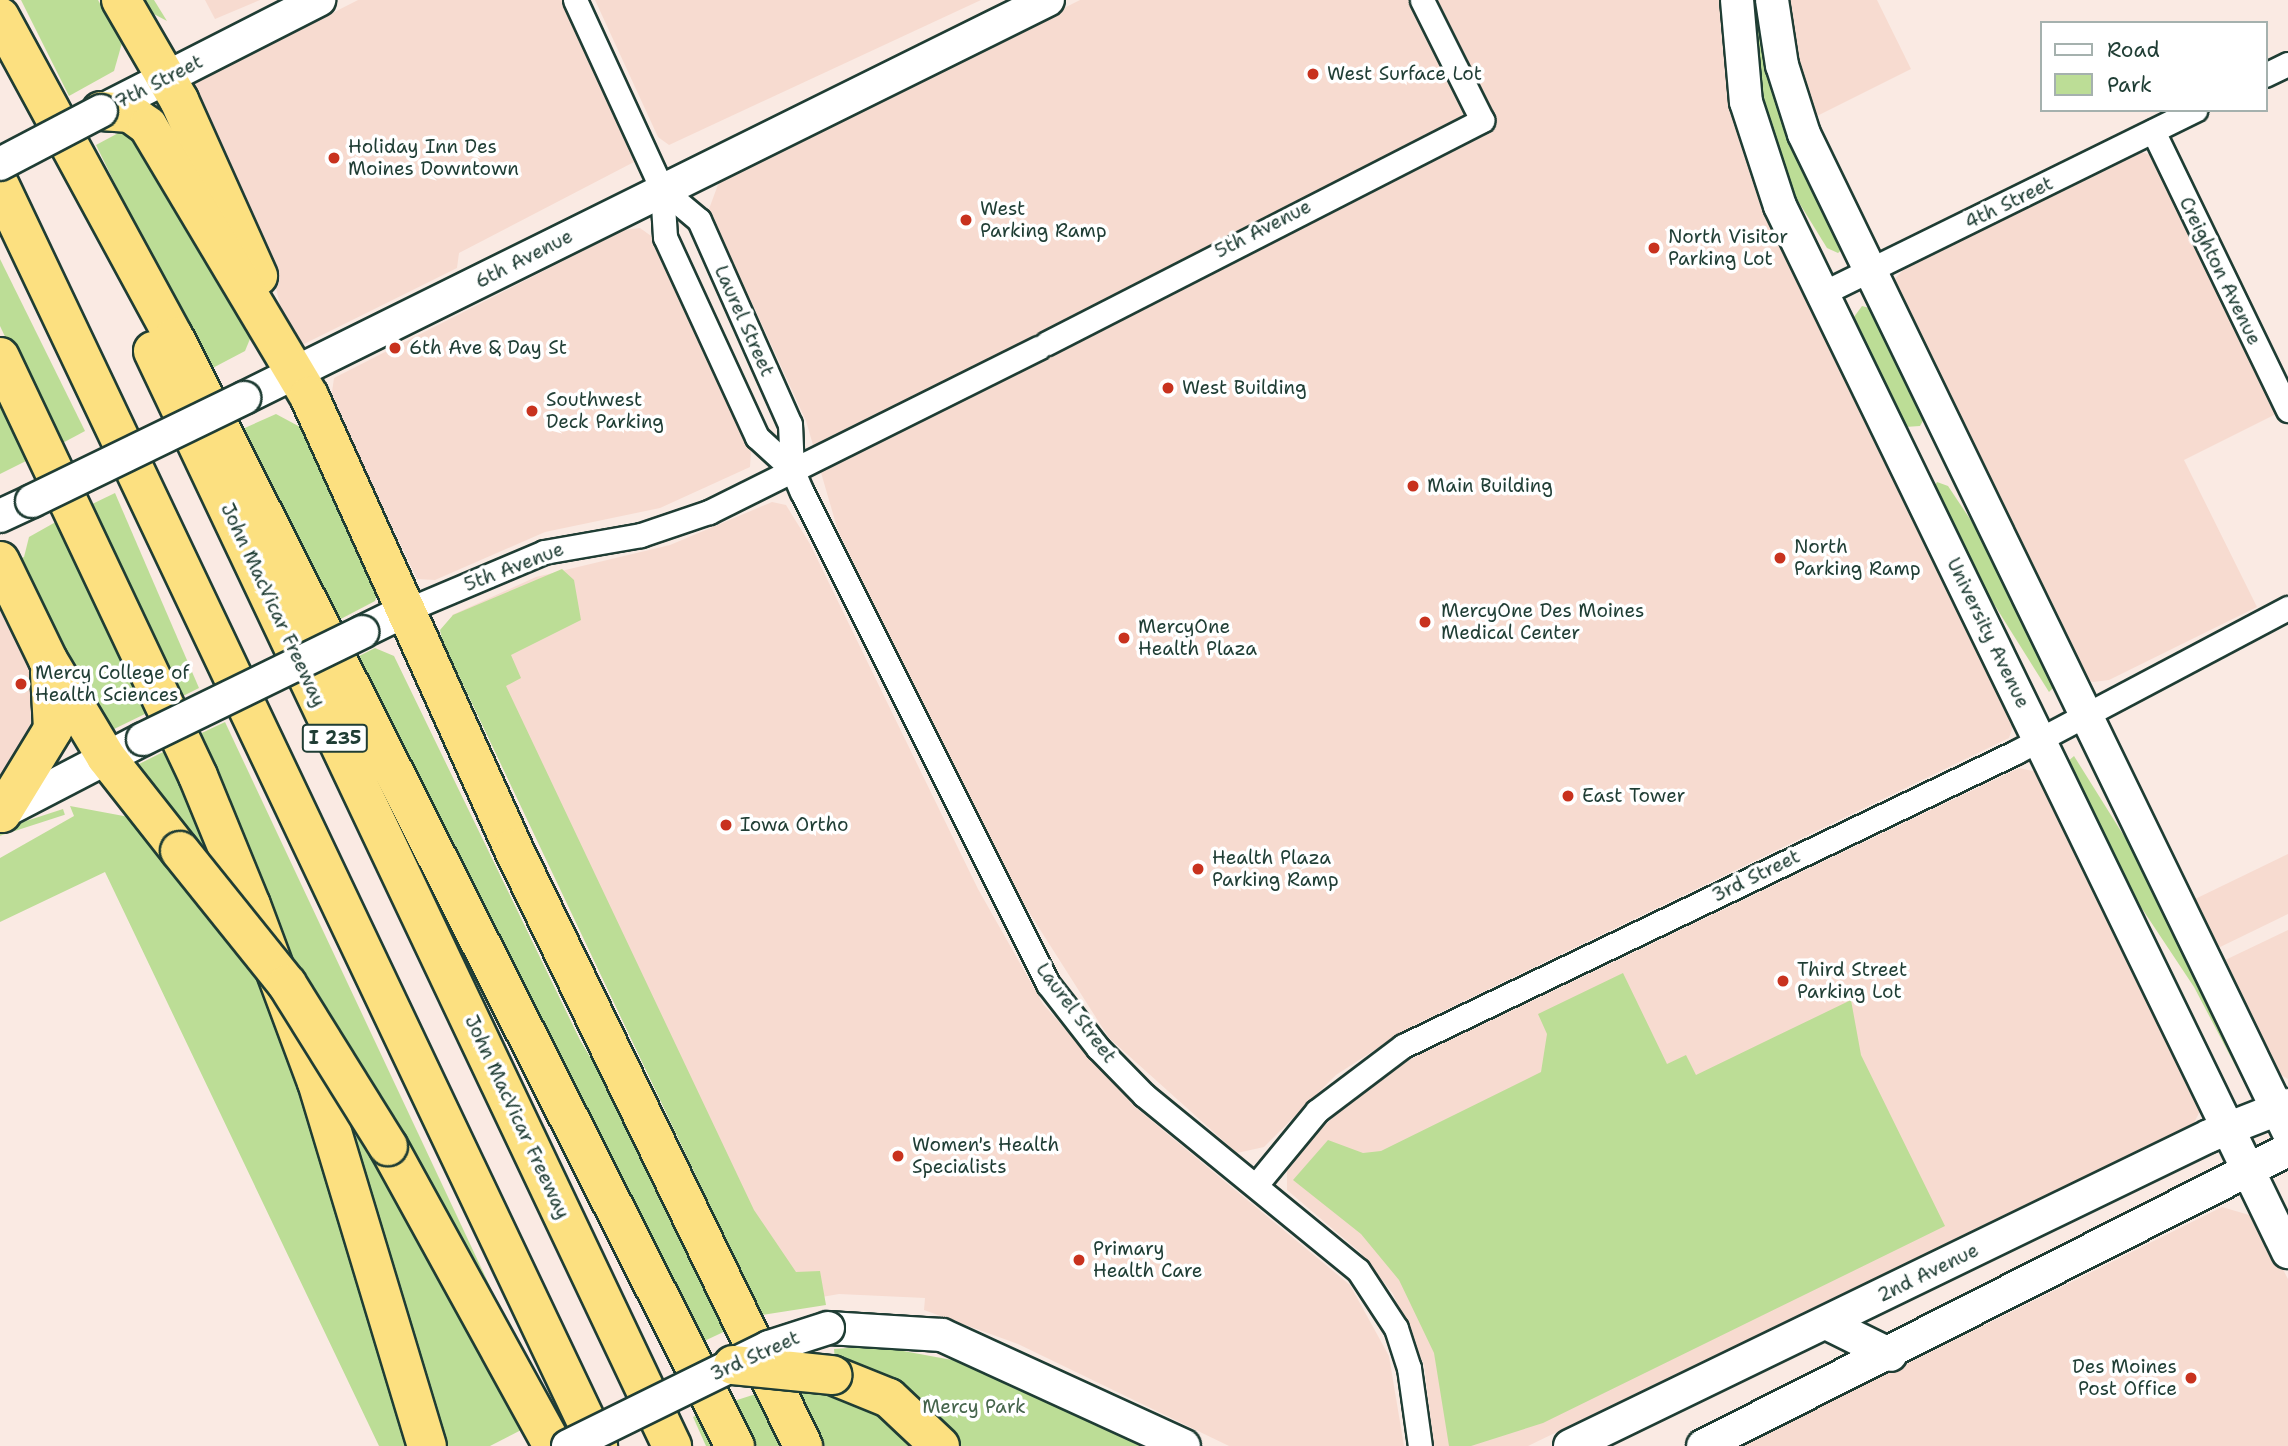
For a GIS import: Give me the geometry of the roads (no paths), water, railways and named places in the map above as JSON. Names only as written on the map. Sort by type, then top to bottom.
[{"type":"highway","points":[[121,0],[168,77],[254,261],[273,339]]},
{"type":"highway","points":[[0,17],[181,349],[735,1446]]},
{"type":"highway","name":"John MacVicar Freeway","points":[[0,30],[673,1446]]},
{"type":"highway","points":[[101,111],[130,113],[148,126],[295,373],[407,610],[513,848],[803,1446]]},
{"type":"highway","points":[[0,186],[598,1446]]},
{"type":"highway","points":[[0,356],[198,776],[251,905],[317,1082],[427,1446]]},
{"type":"highway","points":[[0,561],[48,660],[106,757],[287,984],[388,1146],[553,1446]]},
{"type":"highway","points":[[1,813],[53,729],[48,660]]},
{"type":"highway","points":[[733,1365],[832,1375],[889,1398],[940,1446]]},
{"type":"main road","name":"7th Street","points":[[0,164],[319,0]]},
{"type":"main road","name":"6th Avenue","points":[[0,516],[1048,0]]},
{"type":"main road","name":"University Avenue","points":[[1737,0],[1755,135],[1823,293],[2288,1252]]},
{"type":"main road","points":[[1772,0],[1797,116],[1869,272],[2284,1115]]},
{"type":"main road","name":"5th Avenue","points":[[1,813],[106,757],[407,610]]},
{"type":"main road","name":"2nd Avenue","points":[[1583,1443],[2228,1129],[2284,1115]]},
{"type":"main road","points":[[1703,1446],[1891,1355],[2288,1150]]},
{"type":"main road","points":[[1826,1323],[1891,1355]]},
{"type":"main road","name":"3rd Street","points":[[568,1446],[733,1365],[828,1328],[942,1335],[1184,1446]]},
{"type":"street","name":"Laurel Street","points":[[575,0],[662,189],[665,237],[757,437],[792,469],[1048,984],[1097,1048],[1144,1095],[1334,1248],[1380,1298],[1409,1368],[1420,1446]]},
{"type":"street","name":"5th Avenue","points":[[407,610],[544,552],[688,520],[1042,346],[1482,120],[1422,0]]},
{"type":"street","points":[[2267,74],[2288,64]]},
{"type":"street","name":"4th Street","points":[[1823,293],[2191,112]]},
{"type":"street","name":"Creighton Avenue","points":[[2153,131],[2288,410]]},
{"type":"street","name":"Laurel Street","points":[[662,189],[699,220],[790,424],[792,469]]},
{"type":"street","name":"3rd Street","points":[[1255,1185],[1317,1111],[1404,1046],[2040,740],[2085,713],[2288,608]]},
{"type":"place","name":"West Surface Lot","points":[[1313,74]]},
{"type":"place","name":"Holiday Inn Des Moines Downtown","points":[[334,158]]},
{"type":"place","name":"West Parking Ramp","points":[[966,220]]},
{"type":"place","name":"North Visitor Parking Lot","points":[[1654,248]]},
{"type":"place","name":"6th Ave & Day St","points":[[395,348]]},
{"type":"place","name":"West Building","points":[[1168,388]]},
{"type":"place","name":"Southwest Deck Parking","points":[[532,411]]},
{"type":"place","name":"Main Building","points":[[1413,486]]},
{"type":"place","name":"North Parking Ramp","points":[[1780,558]]},
{"type":"place","name":"MercyOne Des Moines Medical Center","points":[[1425,622]]},
{"type":"place","name":"MercyOne Health Plaza","points":[[1124,638]]},
{"type":"place","name":"Mercy College of Health Sciences","points":[[21,684]]},
{"type":"place","name":"East Tower","points":[[1568,796]]},
{"type":"place","name":"Iowa Ortho","points":[[726,825]]},
{"type":"place","name":"Health Plaza Parking Ramp","points":[[1198,869]]},
{"type":"place","name":"Third Street Parking Lot","points":[[1783,981]]},
{"type":"place","name":"Women's Health Specialists","points":[[898,1156]]},
{"type":"place","name":"Primary Health Care","points":[[1079,1260]]},
{"type":"place","name":"Des Moines Post Office","points":[[2191,1378]]},
{"type":"park label","name":"Mercy Park","points":[[974,1407]]}]
